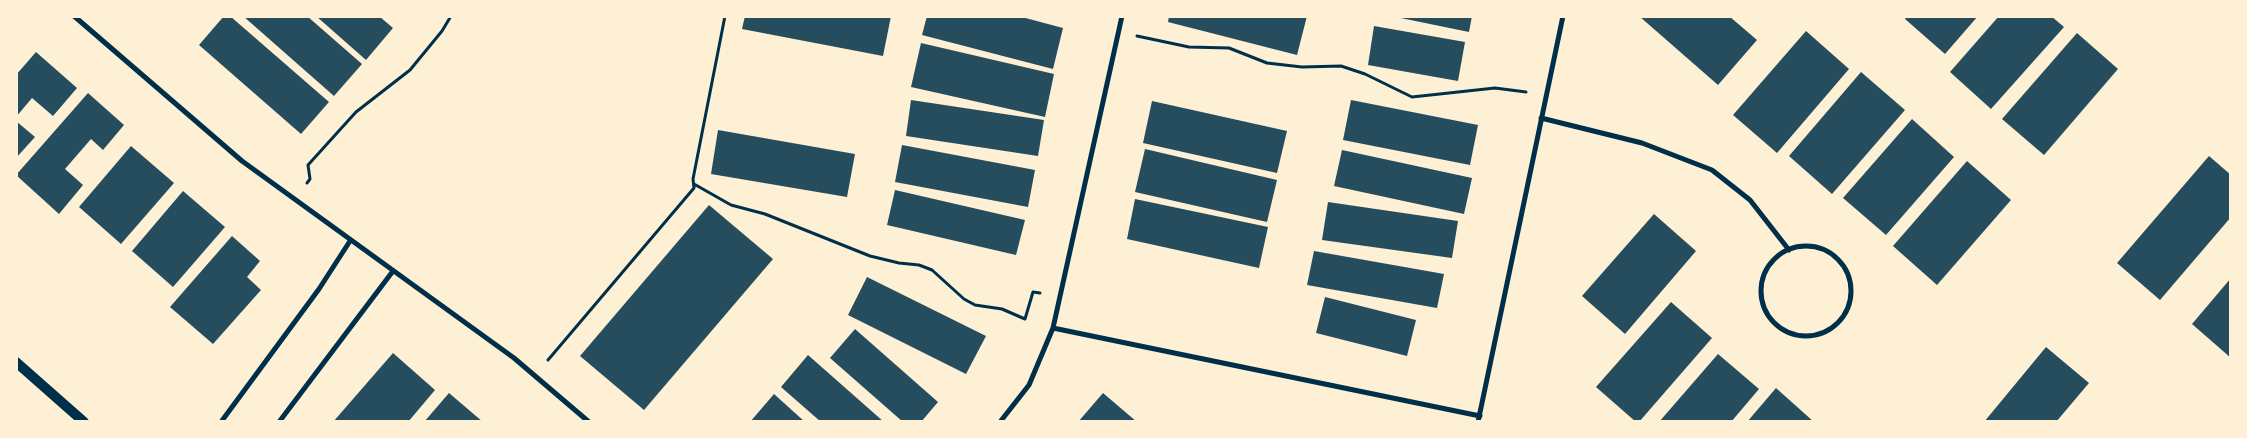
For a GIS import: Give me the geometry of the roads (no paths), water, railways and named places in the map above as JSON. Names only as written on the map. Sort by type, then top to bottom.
[{"type":"main road","points":[[16,362],[84,422]]},
{"type":"street","points":[[74,16],[242,161],[534,375],[589,422]]},
{"type":"street","points":[[1000,422],[1029,385],[1053,328],[1122,16]]},
{"type":"street","points":[[1053,328],[1479,419],[1563,16]]},
{"type":"street","points":[[1541,118],[1642,143],[1712,170],[1750,200],[1789,250]]},
{"type":"street","points":[[221,422],[319,289],[350,241]]},
{"type":"street","points":[[1802,246],[1829,252],[1840,261],[1847,273],[1850,300],[1845,314],[1836,324],[1824,332],[1810,336],[1796,335],[1783,330],[1772,321],[1765,309],[1761,295],[1762,281],[1767,268],[1776,257],[1789,250],[1802,246]]},
{"type":"street","points":[[279,422],[393,270]]}]
